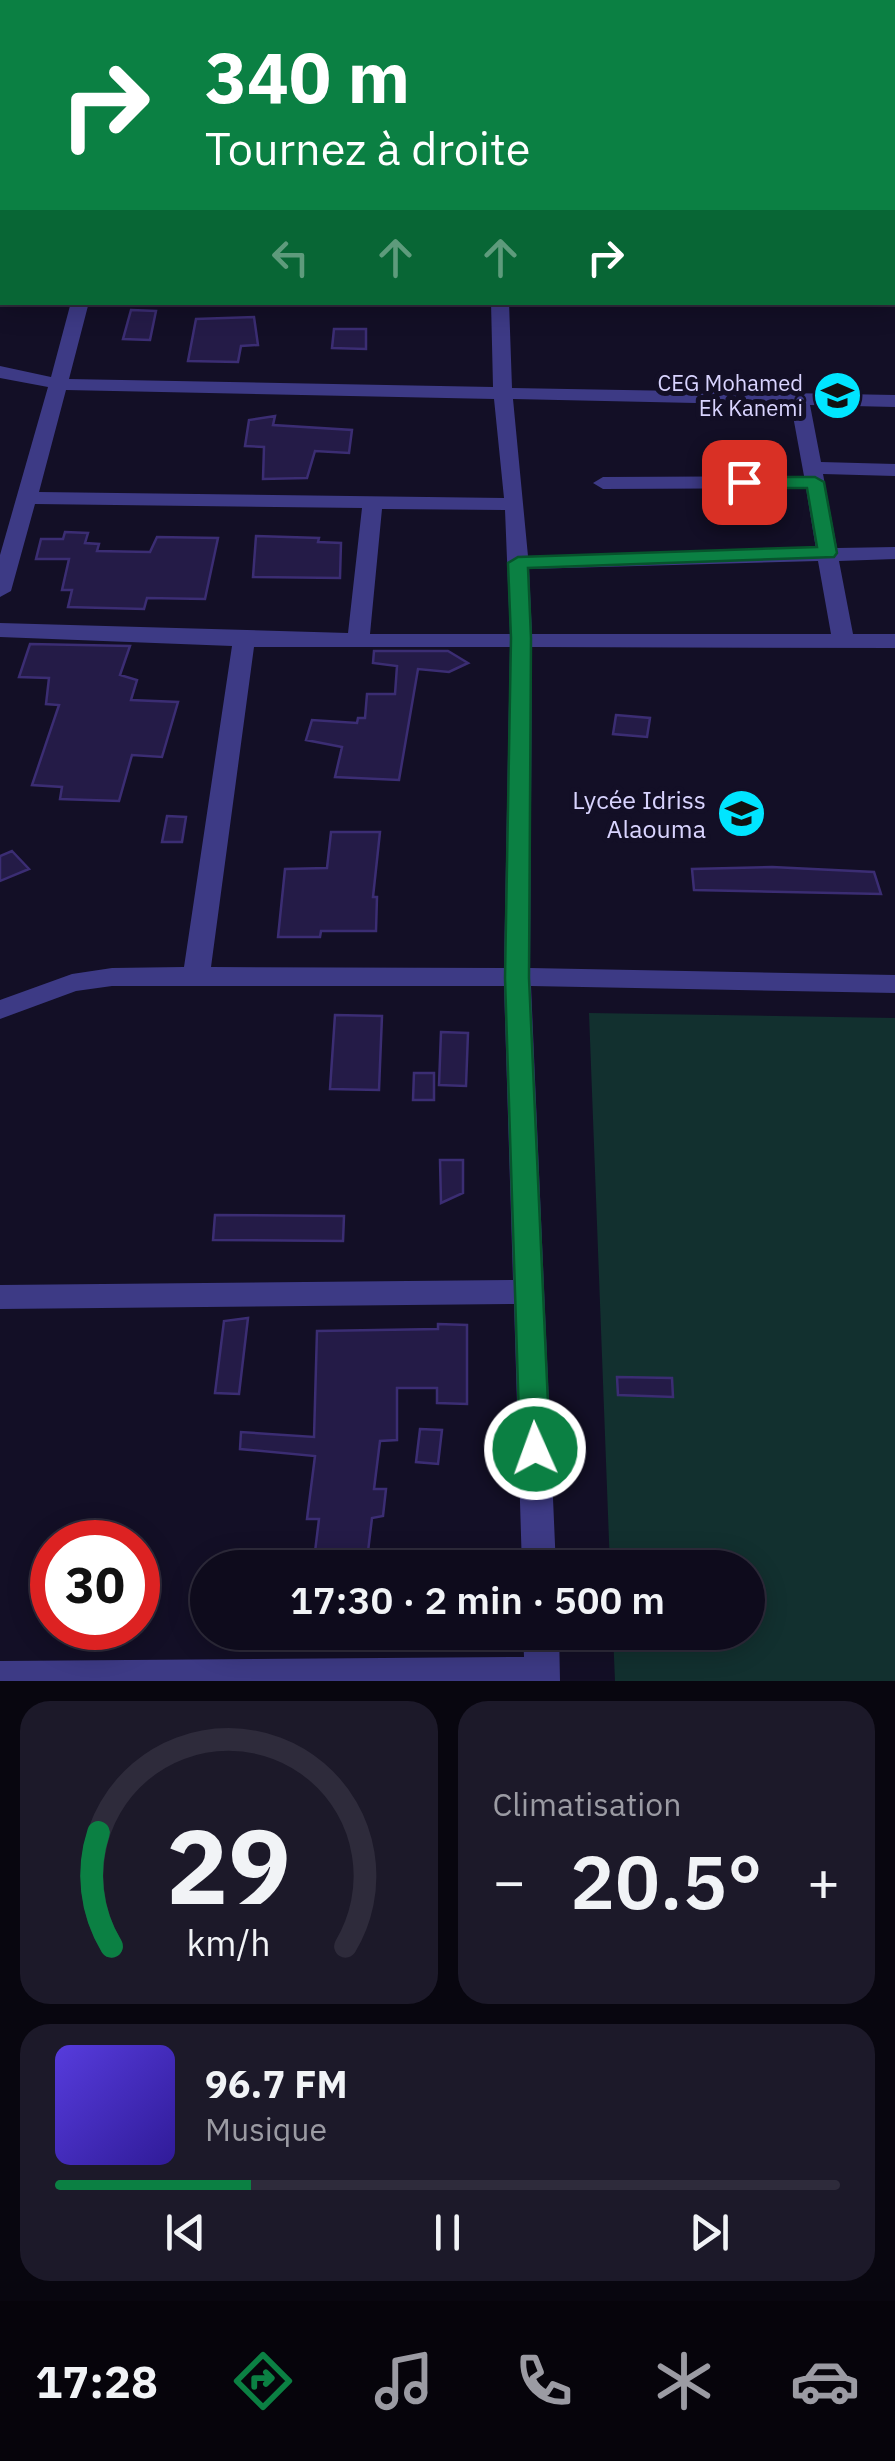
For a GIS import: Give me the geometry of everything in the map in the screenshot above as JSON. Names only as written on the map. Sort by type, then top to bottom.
[{"type":"street","points":[[0,591],[79,305]]},
{"type":"street","points":[[500,305],[521,638],[517,978],[538,1550]]},
{"type":"street","points":[[0,372],[58,384],[895,401]]},
{"type":"street","points":[[800,400],[843,640]]},
{"type":"street","points":[[602,483],[895,470]]},
{"type":"street","points":[[27,498],[515,504]]},
{"type":"street","points":[[358,641],[373,500]]},
{"type":"street","points":[[518,563],[895,553]]},
{"type":"street","points":[[0,630],[244,640],[895,641]]},
{"type":"street","points":[[196,975],[244,640]]},
{"type":"street","points":[[0,1010],[72,982],[112,976],[895,984]]},
{"type":"street","points":[[0,1296],[531,1292]]},
{"type":"street","points":[[0,1678],[542,1677],[541,1650]]},
{"type":"green space","points":[[589,1013],[895,1018],[895,1681],[615,1681],[614,1650],[765,1650],[765,1550],[609,1550]]},
{"type":"building","points":[[131,310],[156,311],[150,340],[123,339]]},
{"type":"building","points":[[254,317],[258,345],[241,346],[238,362],[188,361],[196,319]]},
{"type":"building","points":[[334,329],[366,329],[366,349],[332,348]]},
{"type":"building","points":[[275,416],[273,425],[352,430],[349,453],[315,451],[307,478],[263,479],[264,447],[245,446],[249,420]]},
{"type":"building","points":[[65,532],[88,533],[85,543],[99,544],[97,551],[150,552],[157,537],[218,538],[205,599],[147,598],[144,609],[68,607],[72,590],[62,590],[69,559],[36,559],[41,539],[63,539]]},
{"type":"building","points":[[256,536],[319,538],[318,542],[341,543],[340,578],[253,577]]},
{"type":"building","points":[[30,644],[130,646],[120,675],[137,680],[131,700],[178,702],[162,757],[132,755],[119,801],[60,799],[62,787],[32,785],[59,705],[46,704],[49,678],[19,677]]},
{"type":"building","points":[[374,651],[448,651],[468,663],[449,672],[418,669],[399,780],[335,777],[342,747],[306,740],[312,720],[357,723],[358,718],[365,718],[367,694],[395,694],[397,666],[373,663]]},
{"type":"building","points":[[616,715],[650,718],[647,737],[613,734]]},
{"type":"building","points":[[167,816],[186,817],[182,842],[162,842]]},
{"type":"building","points":[[331,832],[380,832],[373,897],[377,897],[376,931],[321,931],[320,937],[278,937],[285,869],[327,868]]},
{"type":"building","points":[[12,851],[29,869],[0,881],[0,856]]},
{"type":"building","points":[[772,867],[874,872],[881,894],[694,890],[692,869]]},
{"type":"building","points":[[335,1015],[382,1016],[379,1090],[330,1089]]},
{"type":"building","points":[[441,1032],[468,1033],[466,1086],[439,1085]]},
{"type":"building","points":[[414,1073],[434,1073],[434,1100],[413,1100]]},
{"type":"building","points":[[440,1160],[463,1160],[463,1193],[441,1203]]},
{"type":"building","points":[[215,1215],[344,1216],[343,1241],[213,1240]]},
{"type":"building","points":[[248,1318],[239,1394],[215,1393],[224,1321]]},
{"type":"building","points":[[438,1324],[467,1325],[467,1404],[437,1403],[437,1388],[397,1388],[397,1440],[380,1441],[374,1489],[386,1489],[383,1516],[372,1518],[368,1550],[315,1550],[319,1519],[307,1519],[315,1456],[240,1449],[241,1432],[314,1437],[317,1331],[438,1329]]},
{"type":"building","points":[[617,1377],[672,1378],[673,1397],[618,1395]]},
{"type":"building","points":[[420,1429],[442,1430],[438,1464],[416,1462]]},
{"type":"place","name":"CEG Mohamed Ek Kanemi","points":[[838,395]]},
{"type":"place","name":"Lycée Idriss Alaouma","points":[[741,813]]},
{"type":"route","points":[[535,1449],[517,978],[521,638],[518,563],[828,553],[815,482],[744,482]]}]
